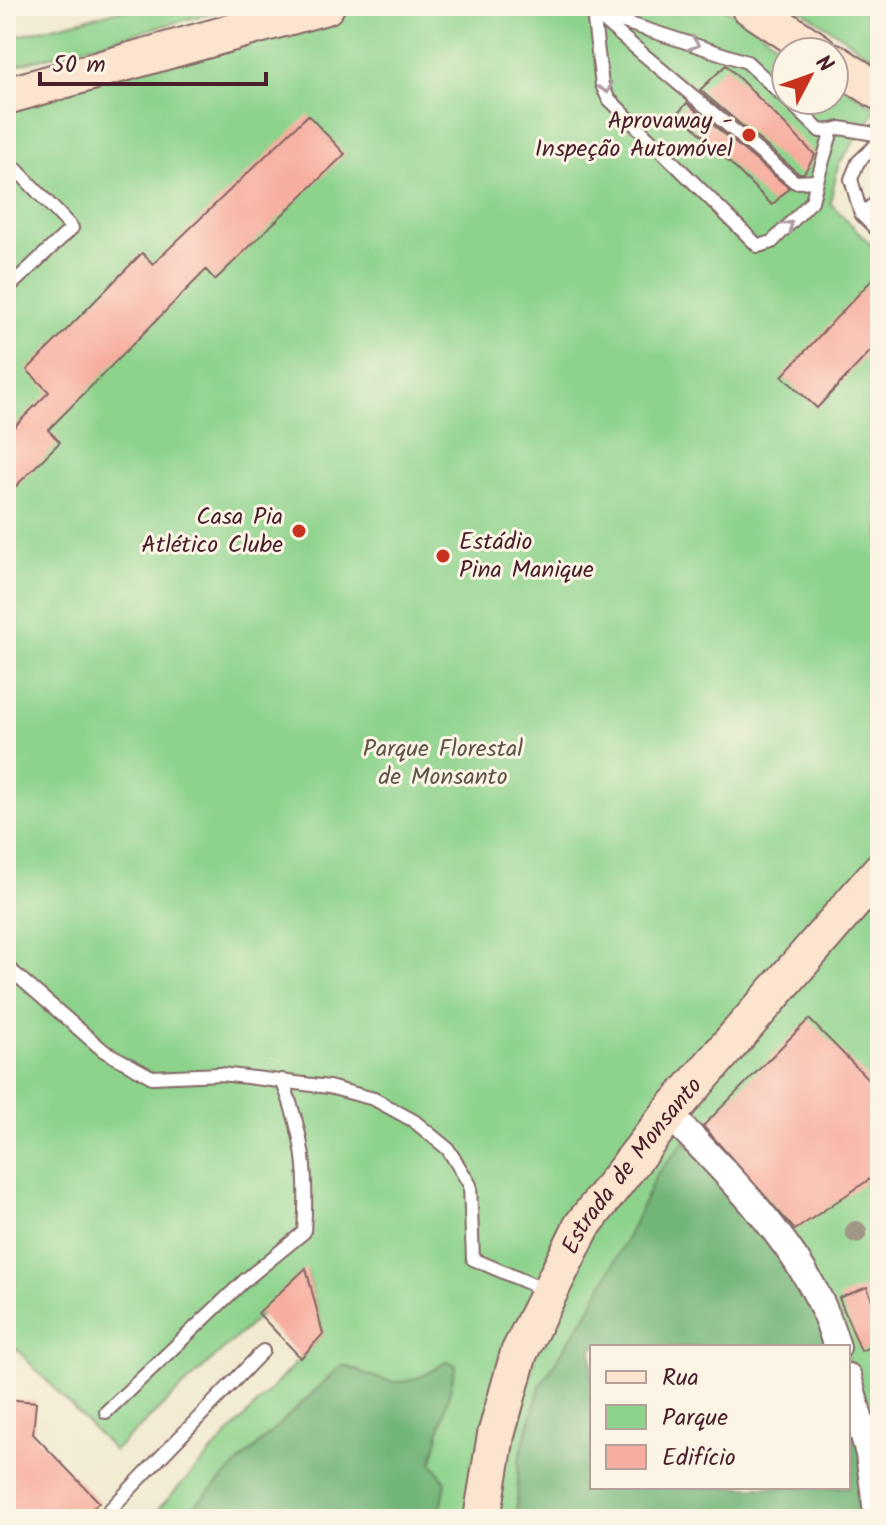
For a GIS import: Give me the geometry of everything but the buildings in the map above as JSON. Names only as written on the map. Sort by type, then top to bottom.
[{"type":"street","points":[[6,96],[326,6]]},
{"type":"street","points":[[749,6],[794,36]]},
{"type":"street","points":[[850,72],[880,92]]},
{"type":"street","name":"Estrada de Monsanto","points":[[483,1518],[496,1435],[519,1353],[547,1291],[582,1226],[669,1114],[880,871]]},
{"type":"street","points":[[669,1114],[738,1186],[776,1234],[820,1300],[836,1345]]},
{"type":"street","points":[[850,1384],[869,1454],[878,1519]]},
{"type":"lane","points":[[590,9],[747,62],[770,83]]},
{"type":"lane","points":[[590,9],[795,182],[817,181]]},
{"type":"lane","points":[[590,9],[602,85],[608,98],[758,246],[772,242],[812,201],[832,130]]},
{"type":"lane","points":[[805,116],[820,131],[840,128],[880,135]]},
{"type":"lane","points":[[880,141],[873,144],[853,169],[852,193],[861,214],[880,233]]},
{"type":"lane","points":[[6,172],[16,169],[72,228],[6,290]]},
{"type":"lane","points":[[861,214],[880,200]]},
{"type":"lane","points":[[6,966],[104,1051],[152,1077],[221,1074],[282,1080],[374,1099],[414,1121],[448,1149],[470,1185],[473,1259],[547,1291]]},
{"type":"lane","points":[[106,1412],[244,1281],[304,1232],[307,1185],[305,1148],[282,1080]]},
{"type":"lane","points":[[101,1519],[263,1351]]},
{"type":"green space","points":[[137,6],[237,6],[6,68],[6,39]]},
{"type":"green space","name":"Parque Florestal de Monsanto","points":[[339,6],[719,6],[770,39],[770,116],[850,116],[850,91],[877,109],[838,165],[830,203],[880,254],[880,1519],[149,1519],[323,1334],[307,1272],[114,1451],[6,1338],[6,104]]},
{"type":"green space","points":[[796,6],[880,6],[880,62],[850,42],[850,36],[841,36]]},
{"type":"green space","points":[[685,1141],[730,1189],[842,1345],[590,1345],[590,1489],[850,1489],[850,1371],[880,1519],[516,1519],[519,1459],[540,1386],[588,1312],[656,1175]]},
{"type":"green space","points":[[447,1361],[456,1365],[432,1462],[446,1483],[439,1519],[180,1519],[342,1365],[396,1382],[418,1378]]},
{"type":"place","name":"Aprovaway - Inspeção Automóvel","points":[[749,135]]},
{"type":"place","name":"Casa Pia Atlético Clube","points":[[299,531]]},
{"type":"place","name":"Estádio Pina Manique","points":[[443,556]]}]
